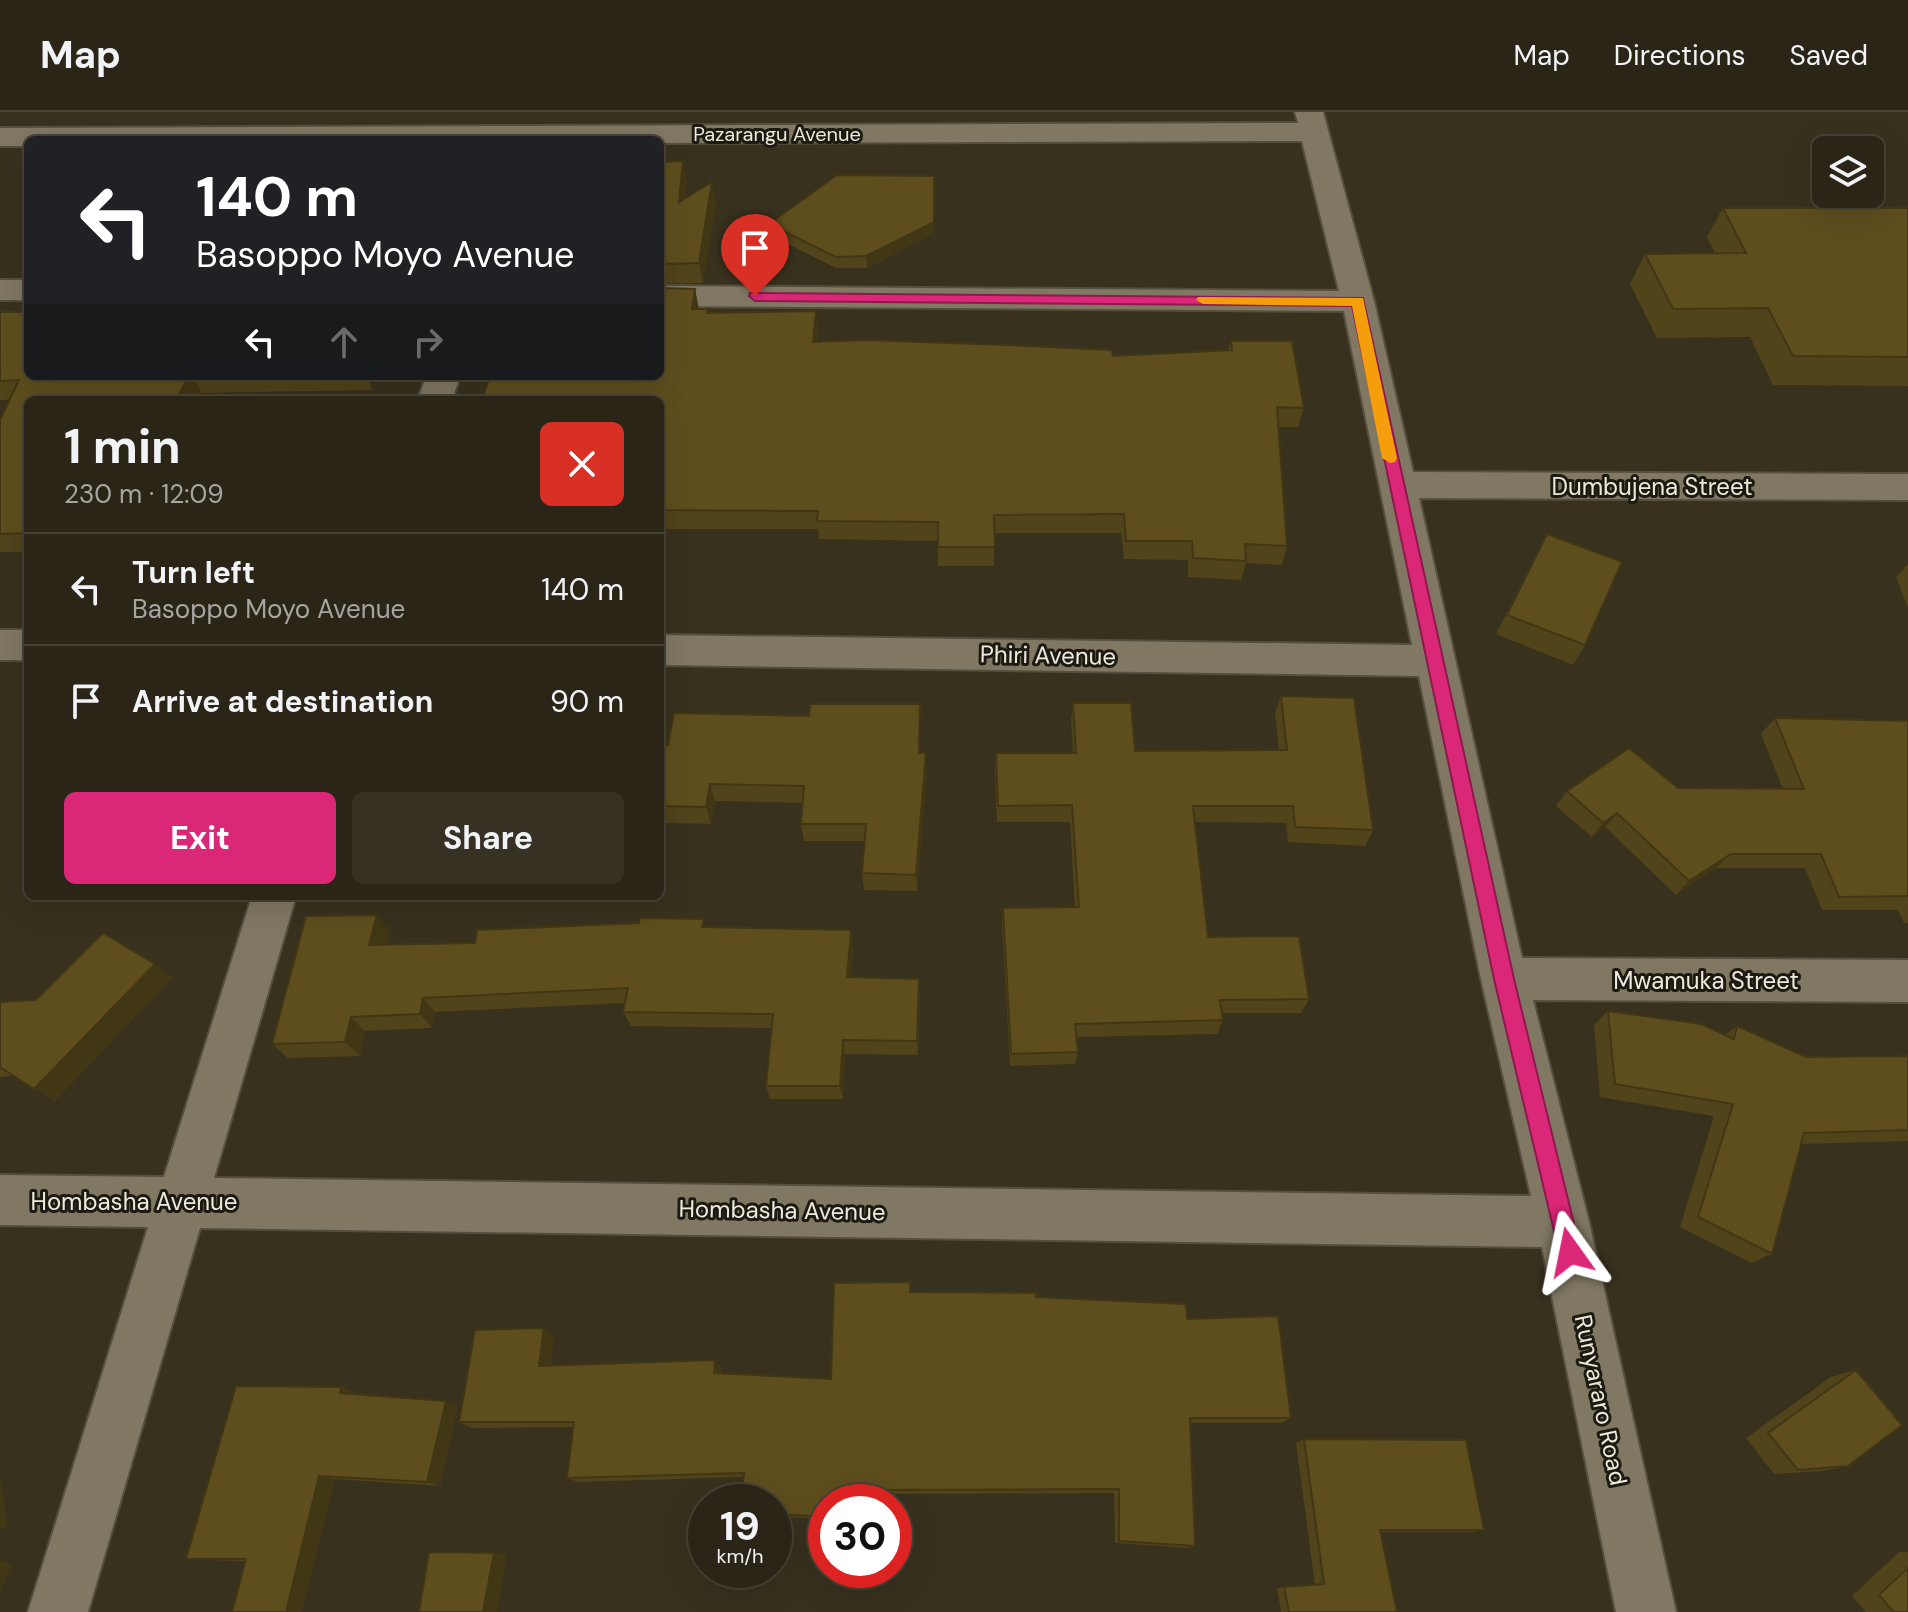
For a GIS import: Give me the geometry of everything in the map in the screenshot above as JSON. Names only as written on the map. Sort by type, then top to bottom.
[{"type":"street","name":"Pazarangu Avenue","points":[[87,136],[1312,122]]},
{"type":"street","name":"Runyararo Road","points":[[1312,122],[1358,301],[1395,485],[1504,979],[1563,1222],[1646,1612]]},
{"type":"street","name":"Pazarangu Avenue","points":[[0,137],[24,137]]},
{"type":"street","points":[[0,290],[24,290]]},
{"type":"street","points":[[664,296],[1358,301]]},
{"type":"street","name":"Dumbujena Street","points":[[1395,485],[1908,487]]},
{"type":"street","points":[[0,645],[24,645]]},
{"type":"street","name":"Phiri Avenue","points":[[664,650],[1436,661]]},
{"type":"street","points":[[58,1612],[273,900]]},
{"type":"street","name":"Mwamuka Street","points":[[1504,979],[1908,981]]},
{"type":"street","name":"Hombasha Avenue","points":[[0,1200],[180,1200],[1563,1222]]},
{"type":"building","points":[[683,161],[679,202],[712,182],[699,263],[664,264],[664,162]]},
{"type":"building","points":[[837,175],[934,176],[934,222],[866,256],[836,257],[769,224]]},
{"type":"building","points":[[1723,208],[1908,208],[1908,357],[1793,356],[1768,308],[1673,309],[1645,254],[1746,253]]},
{"type":"building","points":[[664,288],[695,289],[692,309],[708,309],[707,313],[816,311],[813,342],[865,340],[1006,345],[1112,350],[1113,356],[1232,350],[1231,341],[1292,341],[1304,408],[1277,407],[1287,546],[1245,544],[1246,561],[1193,558],[1192,541],[1126,541],[1124,514],[994,515],[995,547],[938,547],[938,522],[817,521],[818,511],[664,510],[664,396],[483,396],[489,380],[664,380]]},
{"type":"building","points":[[0,312],[24,312],[24,380],[187,380],[178,396],[24,396],[24,533],[0,534],[0,420],[19,380],[0,381]]},
{"type":"building","points":[[1547,534],[1622,562],[1585,645],[1507,615]]},
{"type":"building","points":[[1281,696],[1354,698],[1373,830],[1295,827],[1293,806],[1193,806],[1208,937],[1299,936],[1309,999],[1220,1000],[1223,1020],[1075,1024],[1078,1052],[1011,1054],[1003,908],[1079,907],[1072,805],[998,806],[996,753],[1076,753],[1073,703],[1131,703],[1135,751],[1287,750]]},
{"type":"building","points":[[810,704],[920,704],[919,753],[926,753],[916,875],[862,873],[866,824],[801,824],[804,786],[710,784],[706,807],[664,806],[664,746],[668,745],[674,713],[809,716]]},
{"type":"building","points":[[1775,718],[1908,721],[1908,896],[1839,897],[1821,854],[1731,854],[1689,881],[1617,813],[1603,823],[1567,791],[1629,748],[1678,788],[1804,789]]},
{"type":"building","points":[[377,915],[369,945],[475,943],[477,930],[639,923],[640,918],[704,919],[702,927],[851,930],[847,977],[919,979],[917,1041],[843,1040],[840,1086],[766,1086],[773,1014],[623,1012],[628,988],[423,998],[420,1014],[351,1017],[345,1042],[272,1044],[306,916]]},
{"type":"building","points":[[103,933],[155,964],[34,1089],[0,1067],[0,1002],[36,1000]]},
{"type":"building","points":[[1608,1011],[1701,1024],[1734,1039],[1737,1026],[1806,1057],[1908,1056],[1908,1130],[1804,1133],[1772,1254],[1698,1217],[1733,1104],[1615,1084]]},
{"type":"building","points":[[910,1282],[910,1292],[1036,1293],[1036,1297],[1186,1304],[1187,1319],[1278,1316],[1291,1418],[1190,1418],[1195,1546],[1119,1541],[1119,1489],[912,1490],[912,1484],[808,1484],[808,1516],[792,1515],[792,1484],[743,1484],[744,1473],[567,1478],[574,1422],[459,1422],[475,1330],[544,1328],[539,1366],[715,1360],[714,1373],[831,1379],[834,1283]]},
{"type":"building","points":[[1856,1370],[1902,1425],[1848,1466],[1798,1470],[1768,1433]]},
{"type":"building","points":[[236,1386],[341,1387],[340,1393],[446,1401],[427,1482],[319,1476],[286,1612],[232,1612],[246,1559],[186,1559]]},
{"type":"building","points":[[1304,1439],[1466,1440],[1484,1530],[1380,1530],[1397,1612],[1289,1612],[1284,1587],[1324,1584]]},
{"type":"building","points":[[429,1552],[494,1553],[483,1612],[419,1612]]},
{"type":"building","points":[[1908,1568],[1908,1612],[1894,1612],[1879,1595]]},
{"type":"slow traffic","points":[[1203,300],[1358,301],[1390,458]]},
{"type":"route","points":[[755,296],[1358,301],[1395,485],[1504,979],[1570,1252]]}]
